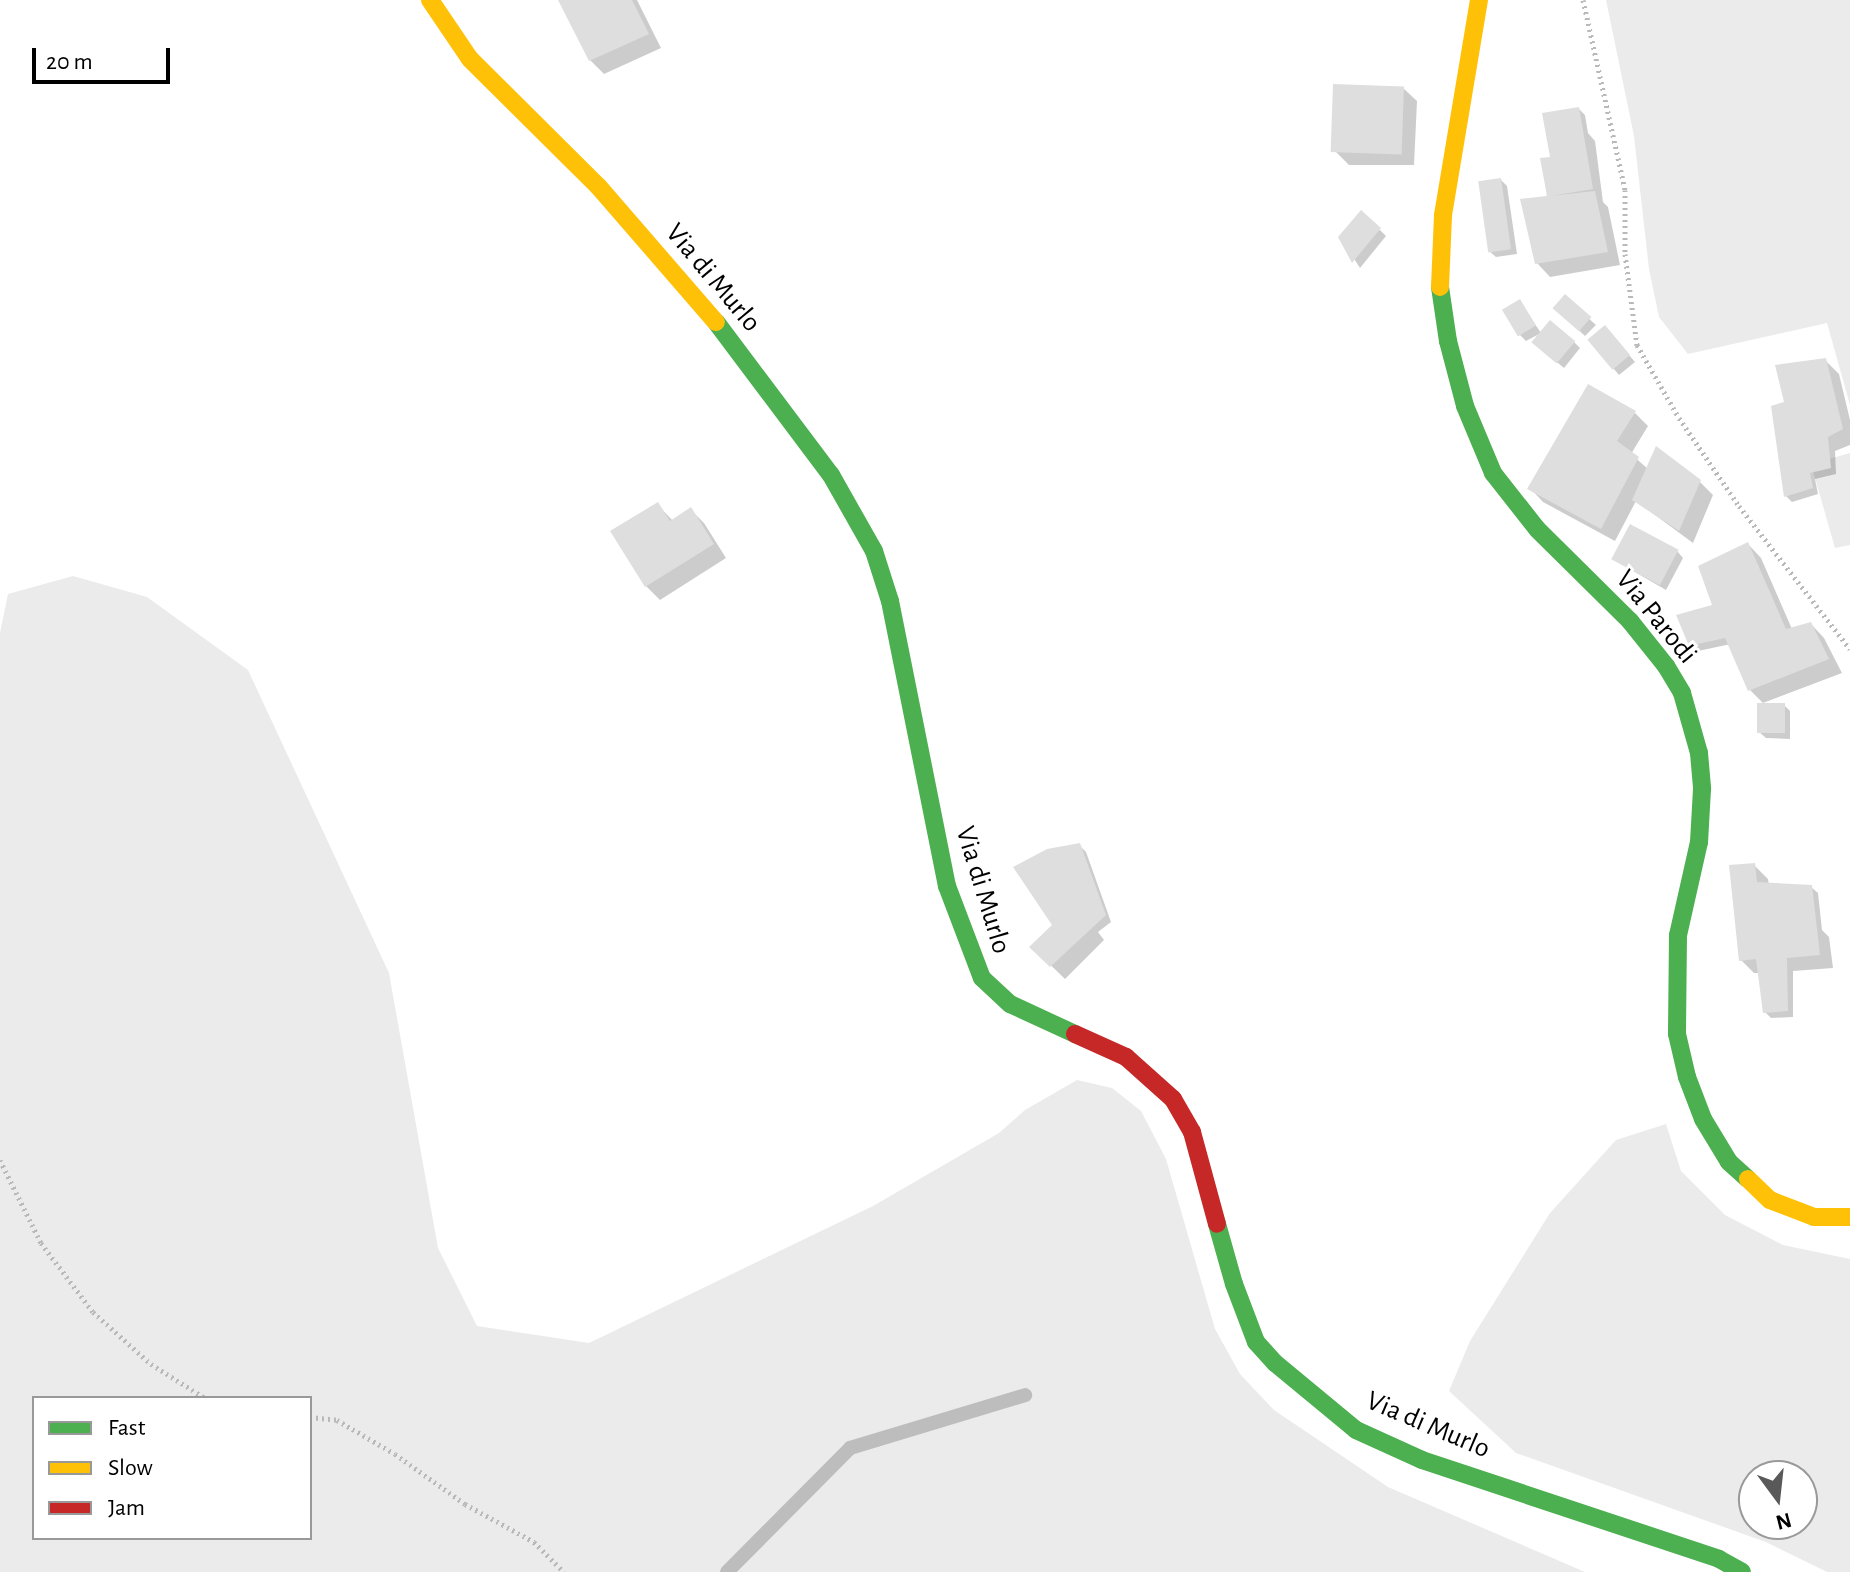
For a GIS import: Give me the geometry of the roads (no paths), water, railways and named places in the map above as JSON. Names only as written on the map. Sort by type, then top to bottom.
[{"type":"street","name":"Via di Murlo","points":[[430,0],[470,59],[598,186],[721,328],[831,475],[874,551],[890,601],[947,886],[982,978],[1010,1004],[1126,1057],[1173,1099],[1192,1132],[1234,1284],[1256,1342],[1275,1363],[1356,1430],[1422,1460],[1719,1559],[1742,1572]]},
{"type":"street","name":"Via Parodi","points":[[1479,0],[1443,215],[1439,277],[1448,341],[1465,406],[1493,473],[1537,529],[1630,621],[1666,666],[1682,693],[1699,753],[1702,789],[1699,842],[1678,935],[1675,981],[1677,1034],[1687,1077],[1703,1119],[1729,1162],[1770,1200],[1814,1217],[1850,1217]]},
{"type":"waterway","points":[[727,1572],[850,1448],[1025,1395]]}]
